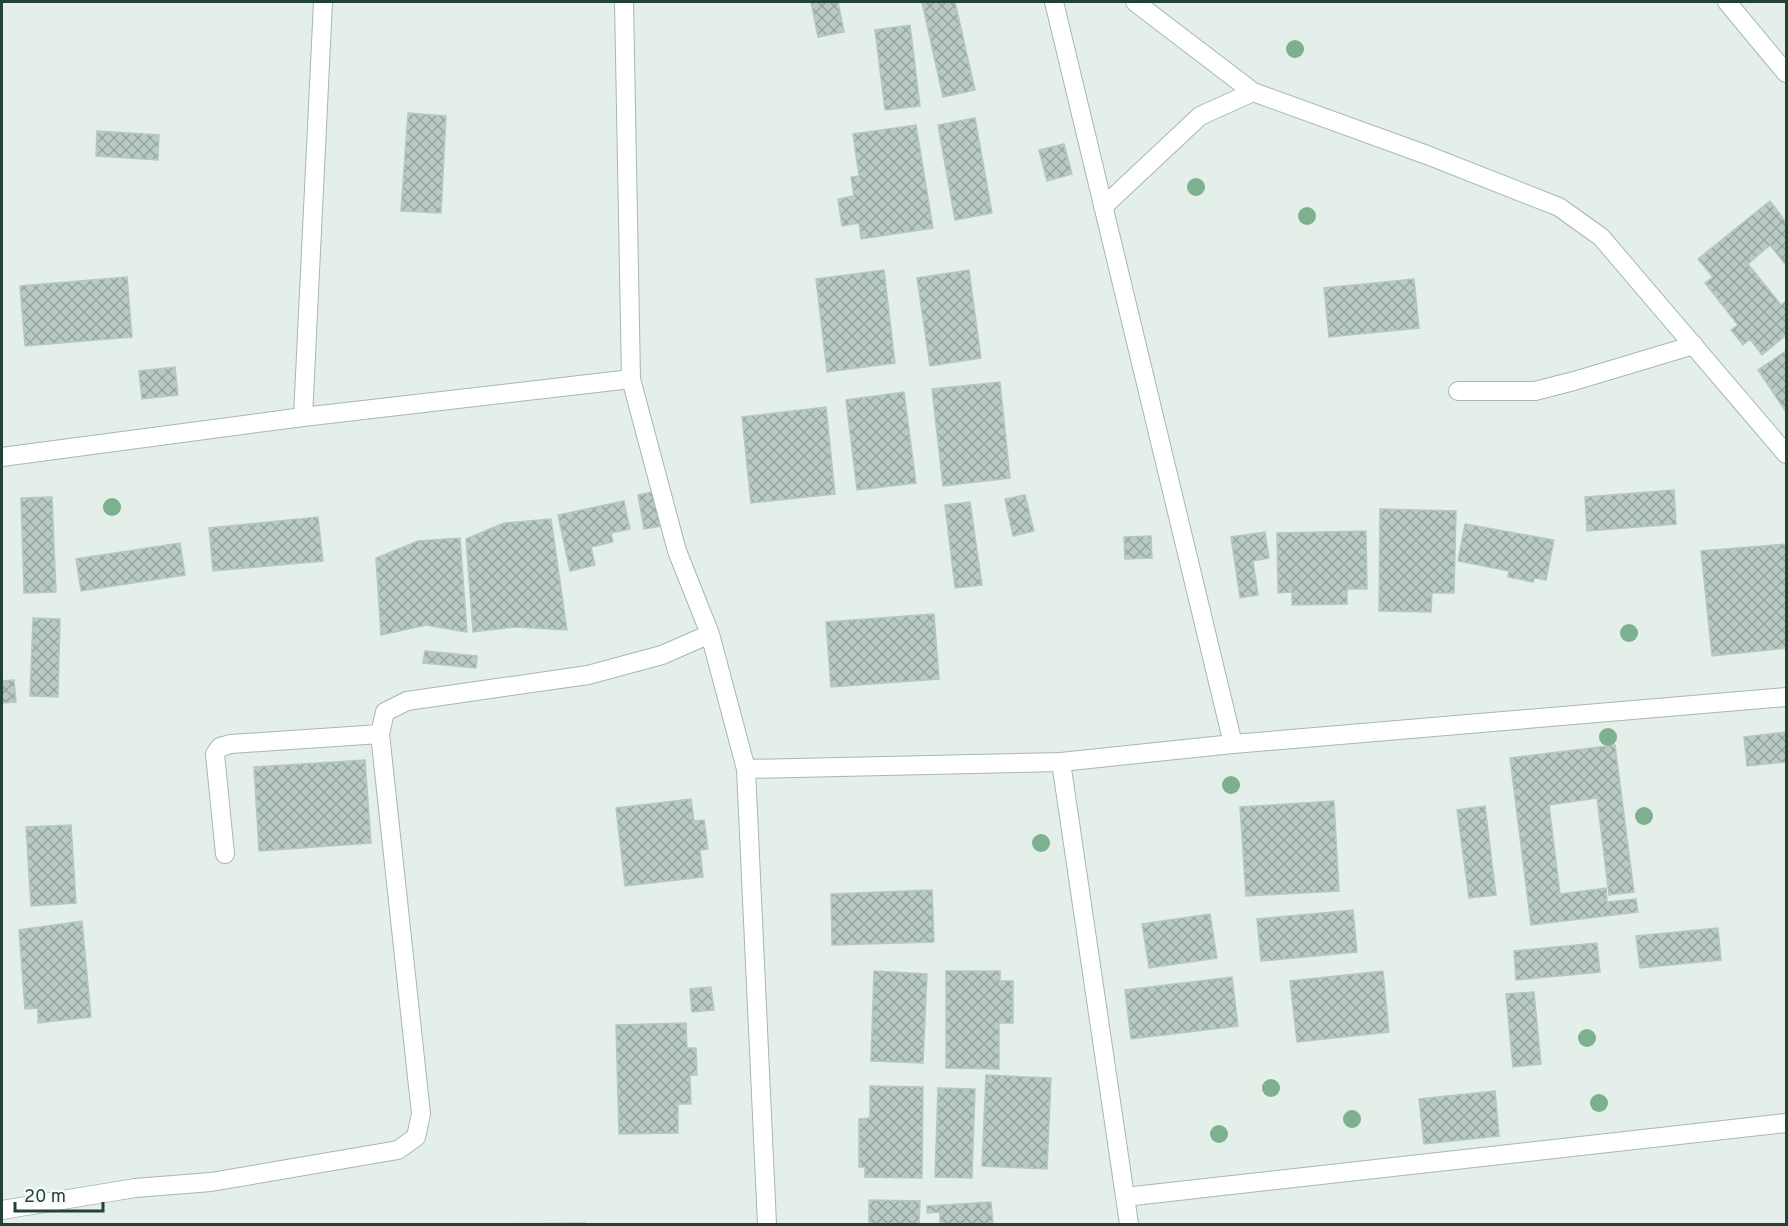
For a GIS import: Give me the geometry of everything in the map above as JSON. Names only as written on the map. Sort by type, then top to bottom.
[{"type":"street","points":[[303,417],[323,2]]},
{"type":"street","points":[[624,2],[631,379],[678,551],[710,634],[746,770],[767,1224]]},
{"type":"street","points":[[1054,2],[1233,744]]},
{"type":"street","points":[[1135,2],[1253,92],[1427,155],[1559,207],[1601,237],[1786,454]]},
{"type":"street","points":[[1727,2],[1786,73]]},
{"type":"street","points":[[1103,207],[1200,116],[1253,92]]},
{"type":"street","points":[[1458,391],[1535,391],[1694,345]]},
{"type":"street","points":[[2,457],[303,417],[631,379]]},
{"type":"street","points":[[2,1210],[135,1188],[211,1182],[398,1150],[416,1137],[421,1114],[380,734],[385,712],[407,700],[588,675],[662,655],[710,634]]},
{"type":"street","points":[[746,770],[1061,762],[1233,744],[1786,697]]},
{"type":"street","points":[[225,854],[215,754],[220,747],[231,744],[380,734]]},
{"type":"street","points":[[1061,762],[1129,1224]]},
{"type":"street","points":[[1125,1197],[1786,1123]]},
{"type":"building","points":[[811,2],[838,2],[844,32],[818,37]]},
{"type":"building","points":[[922,2],[955,2],[975,90],[943,97]]},
{"type":"building","points":[[910,25],[920,106],[885,110],[875,30]]},
{"type":"building","points":[[408,113],[446,116],[441,213],[401,211]]},
{"type":"building","points":[[975,118],[992,213],[955,220],[938,125]]},
{"type":"building","points":[[916,125],[933,228],[861,239],[859,223],[842,226],[838,199],[854,196],[851,177],[859,176],[853,134]]},
{"type":"building","points":[[97,131],[159,135],[158,160],[96,156]]},
{"type":"building","points":[[1064,144],[1072,174],[1047,181],[1039,150]]},
{"type":"building","points":[[1770,201],[1786,222],[1786,265],[1770,245],[1748,264],[1781,305],[1786,301],[1786,335],[1762,355],[1750,339],[1743,345],[1731,330],[1738,325],[1705,283],[1713,277],[1698,259]]},
{"type":"building","points":[[884,270],[895,363],[827,372],[816,279]]},
{"type":"building","points":[[969,270],[981,358],[930,366],[917,278]]},
{"type":"building","points":[[127,277],[132,337],[25,346],[20,286]]},
{"type":"building","points":[[1414,279],[1419,328],[1329,337],[1324,288]]},
{"type":"building","points":[[1786,351],[1786,412],[1758,370]]},
{"type":"building","points":[[175,367],[178,395],[142,399],[139,371]]},
{"type":"building","points":[[1000,382],[1010,478],[943,486],[932,389]]},
{"type":"building","points":[[904,392],[916,483],[857,490],[846,400]]},
{"type":"building","points":[[826,407],[835,494],[751,503],[742,417]]},
{"type":"building","points":[[1674,490],[1676,524],[1587,531],[1585,497]]},
{"type":"building","points":[[657,491],[663,526],[644,529],[638,495]]},
{"type":"building","points":[[1025,495],[1034,531],[1013,536],[1005,499]]},
{"type":"building","points":[[52,497],[56,592],[24,593],[21,498]]},
{"type":"building","points":[[624,501],[630,529],[611,533],[613,542],[591,547],[595,565],[570,571],[558,515]]},
{"type":"building","points":[[970,502],[982,585],[955,588],[945,505]]},
{"type":"building","points":[[1380,509],[1456,511],[1454,593],[1432,593],[1431,612],[1379,611]]},
{"type":"building","points":[[318,517],[323,561],[213,571],[209,528]]},
{"type":"building","points":[[551,519],[567,630],[515,627],[473,632],[466,539],[504,523]]},
{"type":"building","points":[[1465,524],[1554,540],[1546,580],[1534,578],[1533,582],[1508,577],[1509,571],[1458,561]]},
{"type":"building","points":[[1366,531],[1367,589],[1347,589],[1347,604],[1292,605],[1292,592],[1278,593],[1277,533]]},
{"type":"building","points":[[1265,532],[1269,558],[1253,561],[1258,595],[1240,598],[1231,537]]},
{"type":"building","points":[[1151,536],[1152,558],[1125,559],[1124,537]]},
{"type":"building","points":[[460,538],[467,632],[426,625],[381,635],[376,558],[418,541]]},
{"type":"building","points":[[180,543],[185,575],[81,591],[76,559]]},
{"type":"building","points":[[1786,544],[1786,648],[1712,656],[1701,551]]},
{"type":"building","points":[[934,614],[939,679],[831,687],[826,622]]},
{"type":"building","points":[[33,618],[60,619],[58,697],[30,696]]},
{"type":"building","points":[[425,651],[477,656],[476,668],[423,663]]},
{"type":"building","points":[[14,680],[16,702],[2,703],[2,681]]},
{"type":"building","points":[[1786,732],[1786,762],[1747,766],[1744,737]]},
{"type":"building","points":[[1615,745],[1634,892],[1609,895],[1597,798],[1549,805],[1560,894],[1606,888],[1607,902],[1636,899],[1638,912],[1531,925],[1510,758]]},
{"type":"building","points":[[365,760],[371,843],[259,851],[254,767]]},
{"type":"building","points":[[691,799],[694,821],[704,820],[708,849],[700,850],[703,877],[625,886],[616,808]]},
{"type":"building","points":[[1334,801],[1339,891],[1246,896],[1240,807]]},
{"type":"building","points":[[1485,806],[1496,895],[1469,898],[1457,810]]},
{"type":"building","points":[[71,825],[76,903],[31,906],[26,827]]},
{"type":"building","points":[[932,890],[934,942],[832,945],[831,894]]},
{"type":"building","points":[[1353,910],[1357,952],[1261,961],[1257,919]]},
{"type":"building","points":[[1210,914],[1217,958],[1149,968],[1142,924]]},
{"type":"building","points":[[82,921],[91,1017],[38,1023],[38,1008],[25,1009],[19,930]]},
{"type":"building","points":[[1718,928],[1721,960],[1640,968],[1636,936]]},
{"type":"building","points":[[1597,943],[1600,972],[1516,980],[1514,951]]},
{"type":"building","points":[[874,971],[927,974],[923,1063],[871,1061]]},
{"type":"building","points":[[946,971],[1000,971],[1000,981],[1013,981],[1013,1023],[999,1023],[999,1069],[946,1068]]},
{"type":"building","points":[[1383,971],[1389,1032],[1297,1042],[1290,981]]},
{"type":"building","points":[[1232,977],[1238,1026],[1131,1039],[1125,990]]},
{"type":"building","points":[[711,987],[714,1010],[692,1012],[690,989]]},
{"type":"building","points":[[1534,992],[1541,1064],[1513,1067],[1506,994]]},
{"type":"building","points":[[686,1023],[687,1048],[696,1048],[697,1075],[690,1075],[691,1104],[678,1104],[678,1133],[619,1134],[616,1025]]},
{"type":"building","points":[[986,1075],[1051,1078],[1047,1169],[982,1166]]},
{"type":"building","points":[[870,1086],[923,1087],[922,1178],[865,1177],[865,1167],[859,1167],[859,1119],[870,1118]]},
{"type":"building","points":[[938,1088],[975,1089],[972,1178],[935,1177]]},
{"type":"building","points":[[1495,1091],[1499,1136],[1424,1144],[1419,1099]]},
{"type":"building","points":[[869,1200],[920,1201],[919,1224],[869,1224]]},
{"type":"building","points":[[991,1202],[993,1224],[940,1224],[940,1212],[927,1213],[927,1206]]},
{"type":"building","points":[[585,1223],[585,1224],[483,1224]]}]
